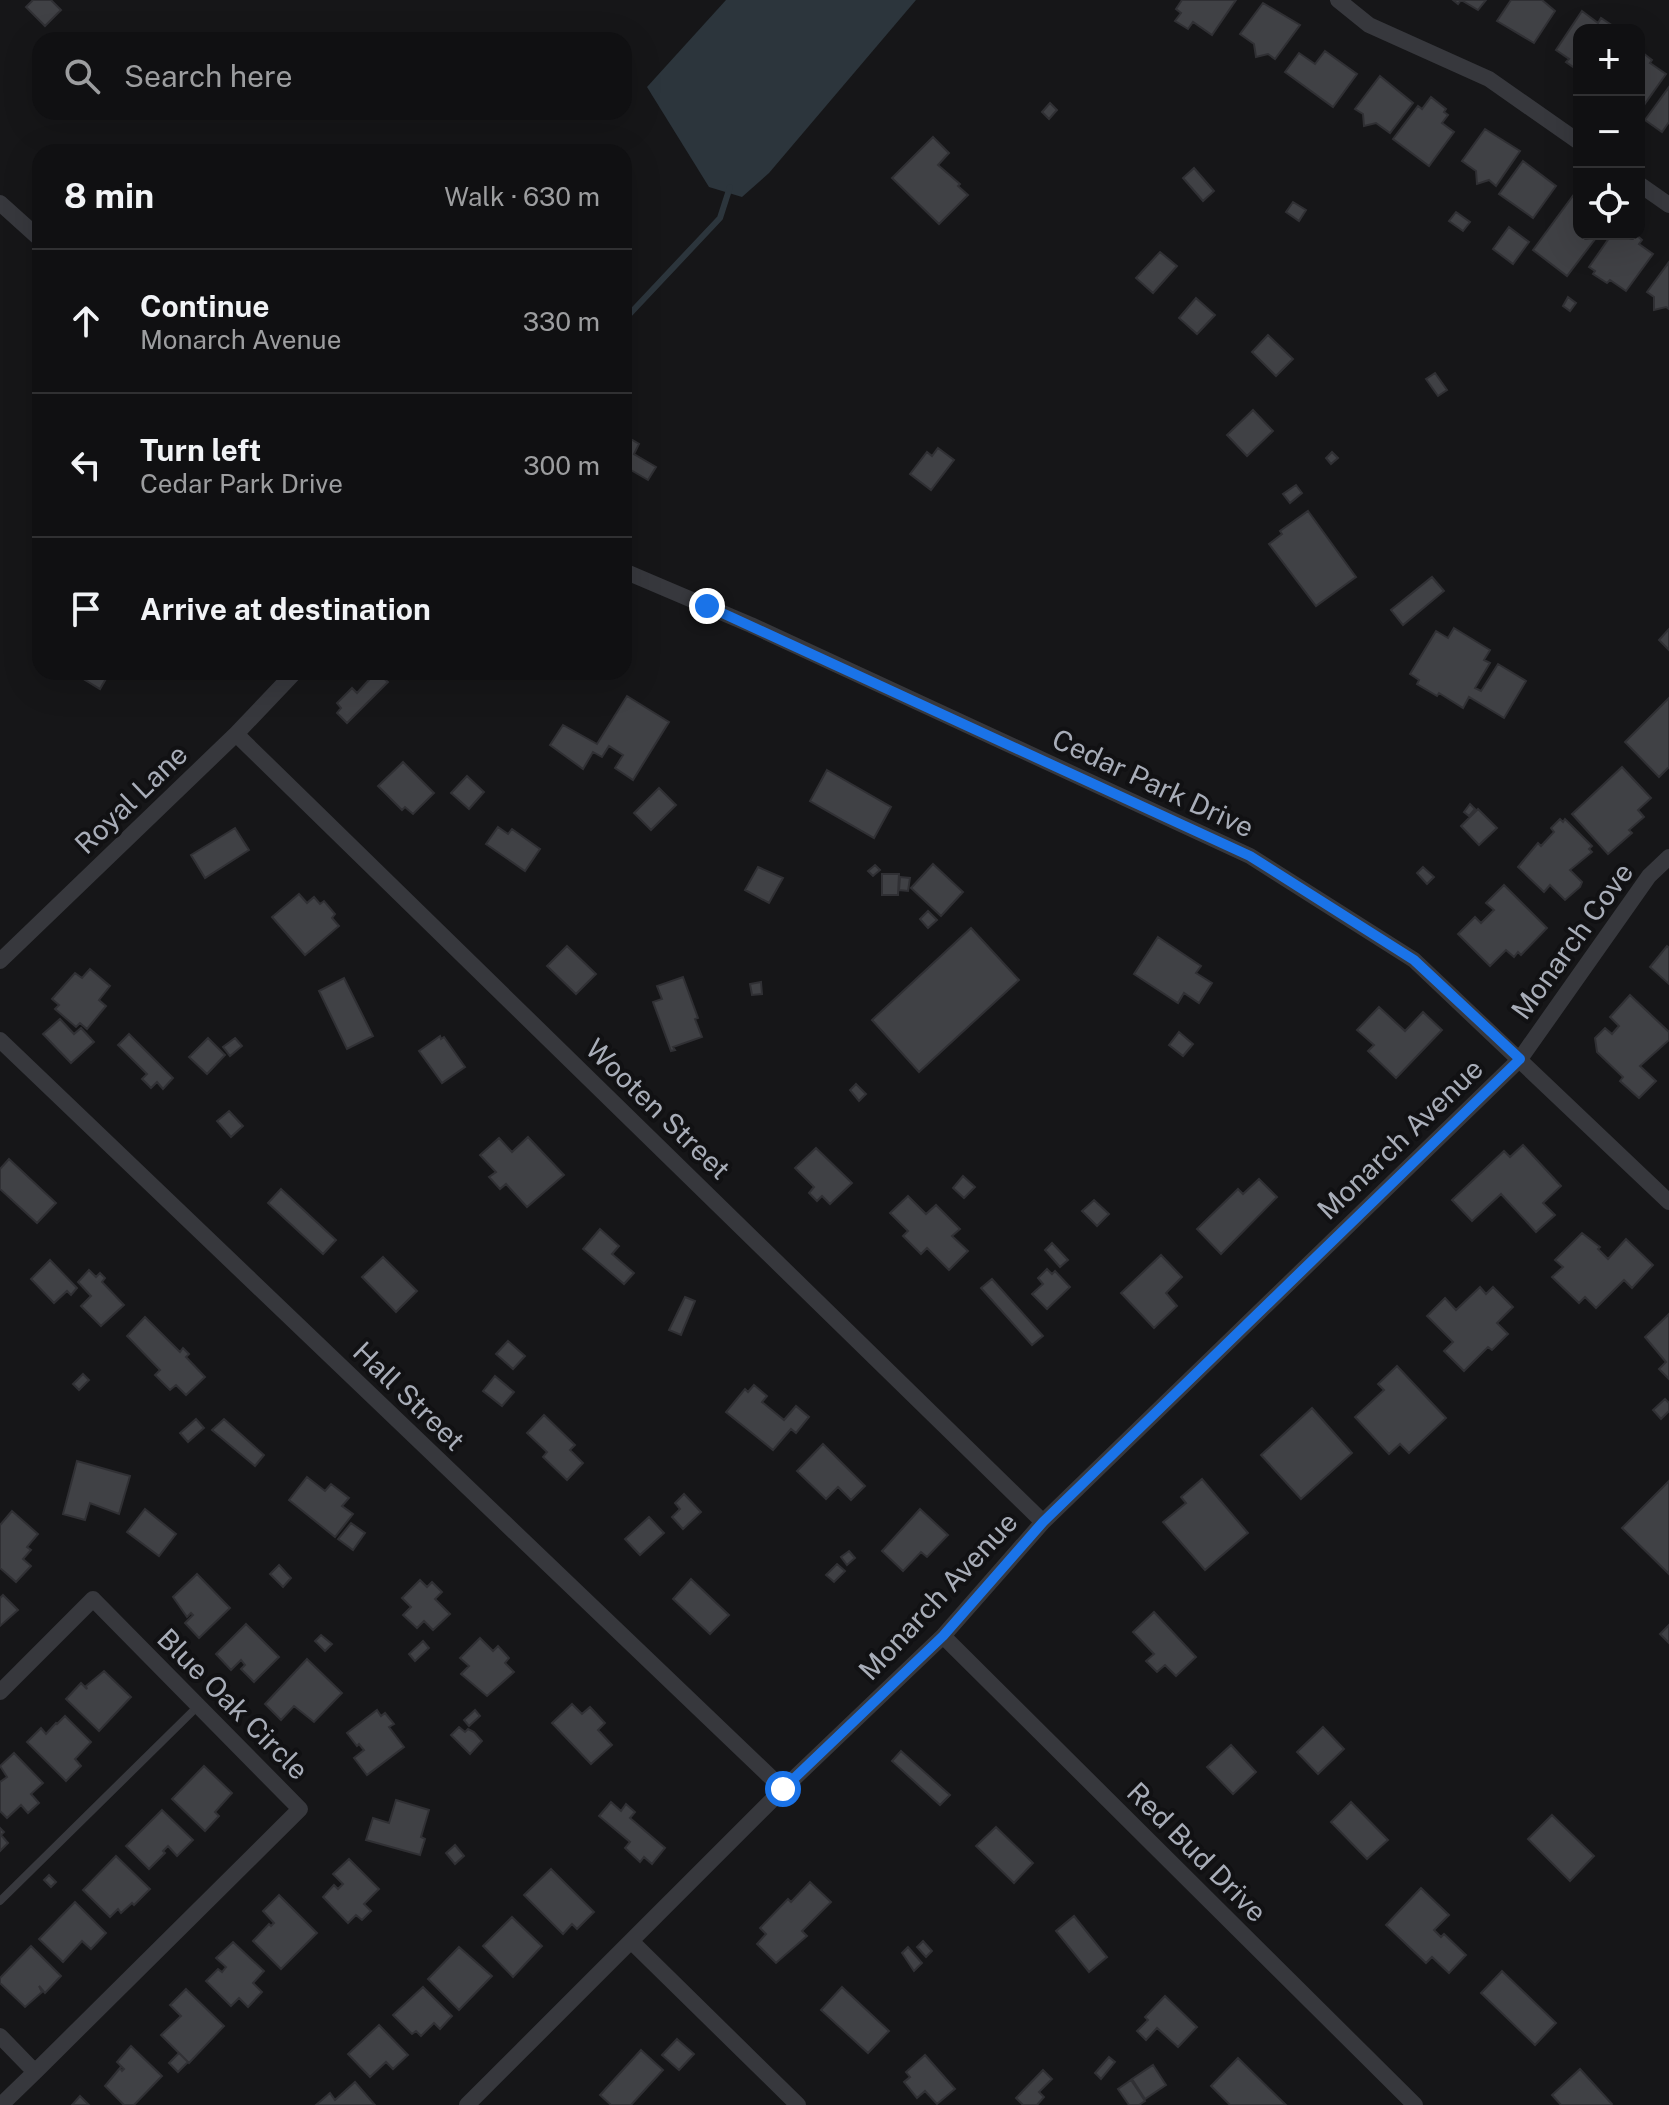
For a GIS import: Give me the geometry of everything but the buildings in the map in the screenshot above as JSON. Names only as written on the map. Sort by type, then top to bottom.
[{"type":"street","points":[[1338,0],[1369,25],[1489,79],[1573,138]]},
{"type":"street","points":[[1645,188],[1669,205]]},
{"type":"street","points":[[0,203],[32,232]]},
{"type":"street","name":"Cedar Park Drive","points":[[632,574],[751,625],[1250,856],[1414,960],[1669,1202]]},
{"type":"street","name":"Royal Lane","points":[[0,961],[236,734],[287,680]]},
{"type":"street","name":"Wooten Street","points":[[236,734],[1043,1522]]},
{"type":"street","name":"Monarch Cove","points":[[1520,1059],[1649,876],[1669,857]]},
{"type":"street","name":"Hall Street","points":[[0,1040],[783,1789]]},
{"type":"street","name":"Monarch Avenue","points":[[467,2105],[783,1789],[943,1636],[1043,1522],[1520,1059]]},
{"type":"street","name":"Blue Oak Circle","points":[[0,1692],[93,1599],[300,1809],[1,2105]]},
{"type":"street","name":"Red Bud Drive","points":[[943,1636],[1415,2105]]},
{"type":"street","points":[[632,1942],[798,2105]]},
{"type":"street","points":[[0,2036],[35,2072]]},
{"type":"lane","points":[[0,1901],[198,1706]]},
{"type":"shaded area","points":[[726,0],[916,0],[769,173],[742,197],[709,187],[647,87]]},
{"type":"waterway","points":[[632,312],[720,218],[730,187]]},
{"type":"route","points":[[707,606],[1250,856],[1414,960],[1520,1059],[1043,1522],[943,1636],[783,1789]]}]
